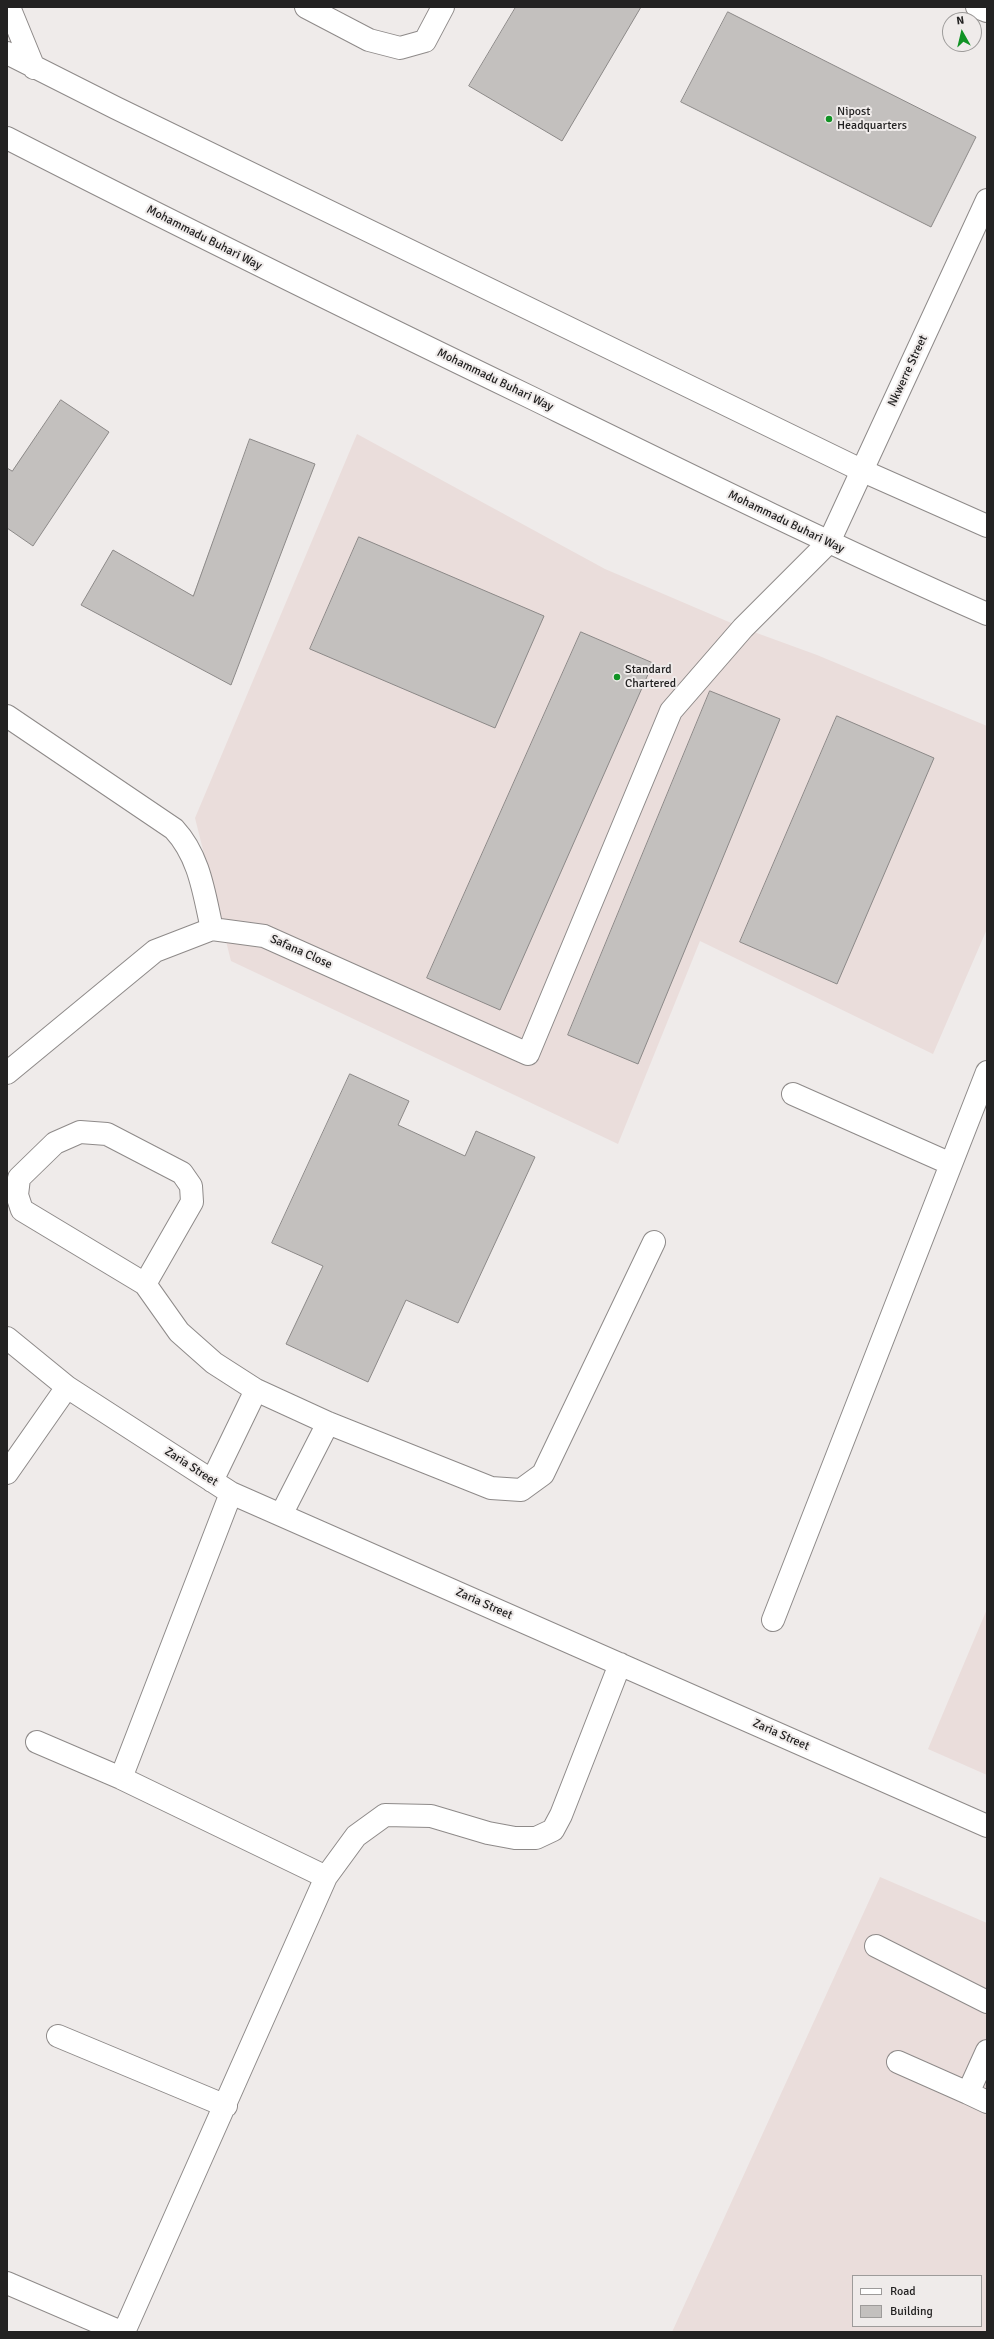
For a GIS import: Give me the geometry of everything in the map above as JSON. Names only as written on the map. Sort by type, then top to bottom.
[{"type":"street","points":[[9,7],[34,68]]},
{"type":"street","points":[[306,7],[369,40],[400,48],[425,41],[443,7]]},
{"type":"street","points":[[977,7],[987,11]]},
{"type":"street","points":[[7,53],[34,68],[862,471],[987,526]]},
{"type":"street","name":"Mohammadu Buhari Way","points":[[7,138],[196,235],[828,542],[987,614]]},
{"type":"street","points":[[7,146],[29,149]]},
{"type":"street","name":"Nkwerre Street","points":[[528,1054],[671,711],[743,628],[828,542],[987,200]]},
{"type":"street","points":[[7,716],[174,829],[186,841],[195,862],[212,929]]},
{"type":"street","name":"Safana Close","points":[[7,1073],[155,951],[212,929],[264,936],[528,1054]]},
{"type":"street","points":[[773,1620],[987,1072]]},
{"type":"street","points":[[793,1094],[951,1164]]},
{"type":"street","points":[[145,1284],[192,1202],[191,1186],[182,1173],[107,1134],[80,1132],[55,1143],[19,1178],[17,1195],[22,1210],[145,1284],[179,1332],[214,1363],[256,1390],[328,1423],[491,1488],[521,1490],[543,1474],[654,1242]]},
{"type":"street","name":"Zaria Street","points":[[7,1338],[67,1386],[231,1492],[987,1826]]},
{"type":"street","points":[[7,1473],[67,1386]]},
{"type":"street","points":[[212,1481],[256,1390]]},
{"type":"street","points":[[281,1514],[328,1423]]},
{"type":"street","points":[[121,1778],[231,1492]]},
{"type":"street","points":[[7,2283],[123,2332],[226,2106],[326,1877],[356,1836],[385,1815],[431,1816],[515,1838],[536,1838],[553,1830],[561,1815],[620,1664]]},
{"type":"street","points":[[37,1742],[121,1778],[326,1877]]},
{"type":"street","points":[[876,1946],[987,2002]]},
{"type":"street","points":[[58,2036],[226,2106]]},
{"type":"street","points":[[898,2062],[977,2097],[987,2051]]},
{"type":"shaded area","points":[[357,434],[605,569],[743,628],[817,655],[987,726],[987,929],[933,1054],[700,941],[618,1144],[231,961],[195,818]]},
{"type":"shaded area","points":[[987,1609],[987,1775],[928,1749]]},
{"type":"shaded area","points":[[880,1877],[987,1923],[987,2332],[672,2332]]},
{"type":"building","points":[[516,7],[641,7],[562,141],[469,86]]},
{"type":"building","name":"Nipost Headquarters","points":[[728,12],[976,137],[931,227],[681,102]]},
{"type":"building","points":[[61,400],[109,432],[33,546],[7,528],[7,468],[12,471]]},
{"type":"building","points":[[250,439],[315,464],[231,685],[81,605],[113,550],[193,596]]},
{"type":"building","points":[[359,537],[544,616],[495,728],[310,649]]},
{"type":"building","points":[[581,632],[653,663],[500,1010],[427,978]]},
{"type":"building","points":[[710,691],[780,719],[638,1064],[568,1035]]},
{"type":"building","points":[[837,716],[934,758],[837,984],[740,942]]},
{"type":"building","points":[[350,1074],[409,1101],[398,1125],[465,1156],[476,1131],[535,1157],[458,1323],[406,1300],[368,1382],[286,1344],[323,1266],[272,1243]]},
{"type":"place","name":"Nipost Headquarters","points":[[829,119]]},
{"type":"place","name":"Standard Chartered","points":[[617,677]]}]
